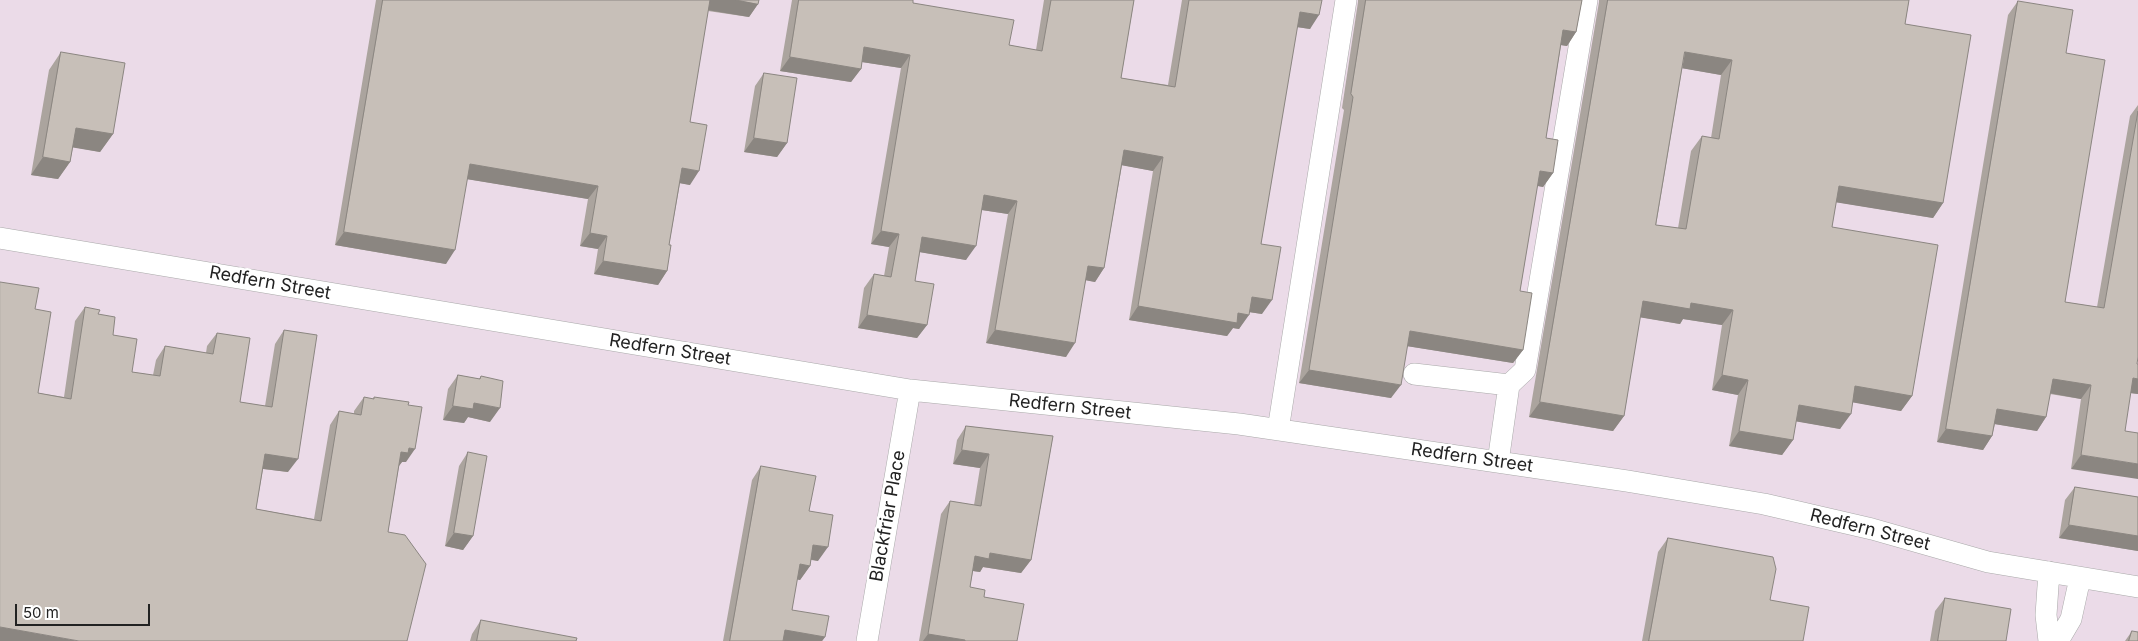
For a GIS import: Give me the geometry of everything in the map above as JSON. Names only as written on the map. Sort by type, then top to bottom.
[{"type":"street","points":[[1278,430],[1346,0]]},
{"type":"street","points":[[1498,462],[1509,385],[1525,370],[1587,0]]},
{"type":"street","name":"Redfern Street","points":[[0,238],[910,390],[1239,424],[1764,504],[1872,530],[1988,562],[2138,588]]},
{"type":"street","points":[[1414,374],[1509,385]]},
{"type":"street","name":"Blackfriar Place","points":[[867,641],[910,390]]},
{"type":"street","points":[[2049,572],[2046,615],[2049,641]]},
{"type":"street","points":[[2058,641],[2071,619],[2080,578]]},
{"type":"shaded area","points":[[0,0],[2138,0],[2138,641],[0,641]]},
{"type":"building","points":[[383,0],[710,0],[690,122],[707,125],[699,171],[682,168],[669,245],[671,245],[667,271],[603,261],[607,236],[590,233],[598,186],[470,164],[455,250],[344,232]]},
{"type":"building","points":[[736,0],[759,0],[758,4]]},
{"type":"building","points":[[799,0],[913,0],[913,3],[1014,20],[1009,45],[1042,51],[1051,0],[1134,0],[1121,78],[1175,87],[1189,0],[1322,0],[1319,15],[1300,12],[1261,244],[1281,247],[1272,300],[1252,297],[1249,315],[1238,313],[1237,323],[1138,306],[1163,157],[1124,150],[1104,268],[1088,266],[1075,343],[995,330],[1017,201],[984,195],[976,246],[922,237],[915,281],[934,284],[927,325],[867,315],[874,274],[891,277],[899,234],[881,231],[910,55],[864,47],[861,69],[790,57]]},
{"type":"building","points":[[1366,0],[1582,0],[1576,32],[1563,30],[1546,138],[1558,140],[1553,173],[1540,171],[1520,291],[1532,293],[1523,350],[1410,331],[1401,385],[1309,370],[1353,97],[1351,94]]},
{"type":"building","points":[[1608,0],[1909,0],[1905,24],[1971,35],[1943,203],[1839,186],[1832,227],[1938,245],[1912,396],[1855,386],[1851,414],[1799,405],[1793,440],[1739,431],[1748,380],[1722,375],[1733,310],[1691,303],[1690,309],[1643,301],[1624,416],[1540,402]],"holes":[[[1685,52],[1732,60],[1719,139],[1702,136],[1686,229],[1656,225]]]},
{"type":"building","points":[[2018,1],[2073,10],[2066,53],[2105,60],[2065,302],[2104,308],[2138,111],[2138,379],[2133,378],[2125,431],[2138,433],[2138,464],[2081,455],[2091,385],[2053,379],[2046,417],[1997,409],[1992,436],[1946,429]]},
{"type":"building","points":[[61,52],[125,63],[113,134],[76,128],[70,162],[43,157]]},
{"type":"building","points":[[764,73],[797,78],[787,143],[754,138]]},
{"type":"building","points":[[0,282],[39,288],[35,309],[51,312],[38,393],[71,399],[85,307],[100,310],[98,314],[115,317],[113,335],[137,339],[132,372],[160,376],[165,346],[213,354],[217,333],[250,338],[240,402],[272,407],[284,330],[317,335],[298,459],[265,454],[256,509],[321,521],[339,411],[361,415],[364,397],[409,402],[408,405],[422,407],[415,449],[409,448],[408,453],[401,452],[388,532],[405,535],[426,564],[407,641],[79,641],[0,627]]},
{"type":"building","points":[[458,375],[480,379],[481,376],[503,381],[500,408],[474,403],[473,409],[453,406]]},
{"type":"building","points":[[966,426],[1053,436],[1031,560],[990,553],[989,559],[975,556],[970,587],[985,590],[984,597],[1024,604],[1017,641],[965,641],[928,634],[950,501],[981,506],[989,454],[962,450]]},
{"type":"building","points":[[468,452],[487,456],[473,536],[454,533]]},
{"type":"building","points":[[761,466],[816,476],[809,511],[833,515],[828,547],[813,545],[810,566],[800,564],[792,610],[829,616],[825,637],[785,630],[783,641],[730,641]]},
{"type":"building","points":[[2075,487],[2138,497],[2138,536],[2069,525]]},
{"type":"building","points":[[1668,538],[1773,557],[1776,569],[1770,600],[1809,607],[1803,641],[1649,641]]},
{"type":"building","points":[[1945,598],[2011,609],[2006,641],[1938,641]]},
{"type":"building","points":[[481,620],[577,638],[576,641],[477,641]]},
{"type":"building","points":[[2132,631],[2138,632],[2138,641],[2129,641]]}]
